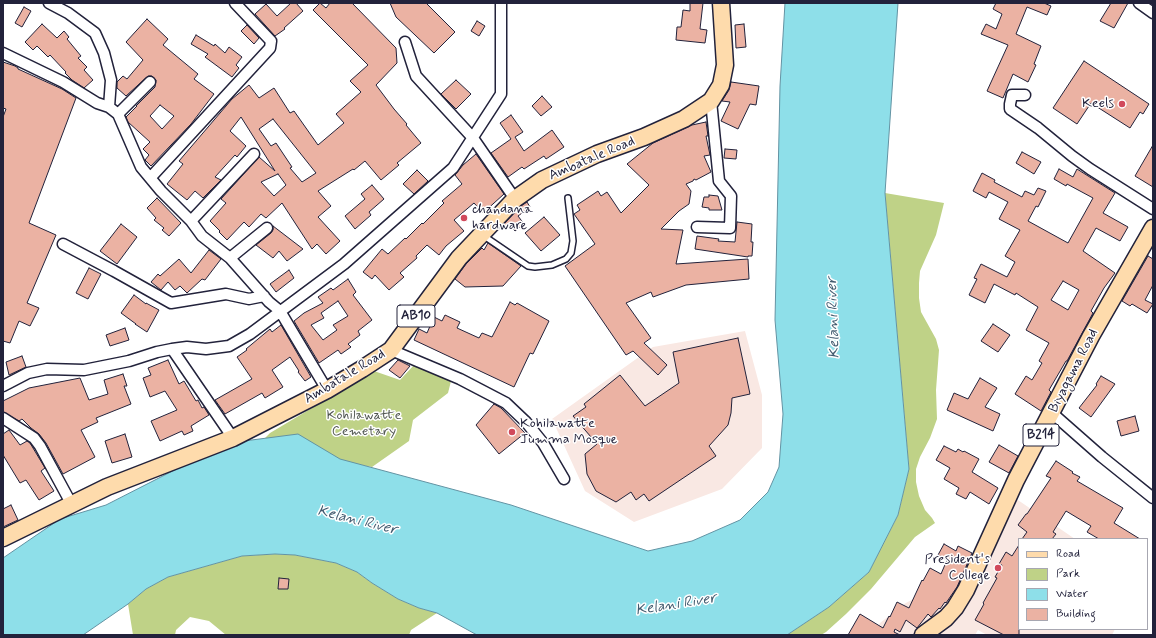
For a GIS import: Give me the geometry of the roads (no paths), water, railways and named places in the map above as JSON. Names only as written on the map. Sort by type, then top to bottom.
[{"type":"main road","name":"Ambatale Road","points":[[3,538],[106,487],[233,438],[327,390],[391,350],[459,258],[516,199],[542,180],[597,154],[644,137],[684,119],[711,101],[721,85],[725,65],[721,3]]},
{"type":"main road","name":"Biyagama Road","points":[[928,633],[949,614],[966,590],[1016,480],[1091,336],[1151,238]]},
{"type":"street","points":[[49,3],[68,13],[95,33],[104,53],[111,80],[109,107]]},
{"type":"street","points":[[150,177],[270,48],[271,41],[235,3]]},
{"type":"street","points":[[3,386],[28,373],[47,369],[84,370],[129,361],[172,349],[187,347],[206,349],[229,346],[250,334],[344,264],[453,168],[501,94],[501,3]]},
{"type":"street","points":[[1139,3],[1153,13]]},
{"type":"street","points":[[405,42],[416,76],[473,138],[516,199]]},
{"type":"street","points":[[3,53],[63,82],[97,103],[109,107],[118,114],[141,167],[161,191],[191,221],[202,236],[230,258],[264,296],[280,311],[327,390]]},
{"type":"street","points":[[118,114],[150,82]]},
{"type":"street","points":[[1025,95],[1012,94],[1010,109],[1038,128],[1090,169],[1153,209]]},
{"type":"street","points":[[697,227],[730,228],[731,196],[719,181],[711,101]]},
{"type":"street","points":[[191,221],[254,154]]},
{"type":"street","points":[[230,258],[267,228]]},
{"type":"street","points":[[63,244],[171,303],[226,294],[249,299],[264,296]]},
{"type":"street","points":[[172,349],[233,438]]},
{"type":"street","points":[[391,350],[460,379],[506,403],[526,422],[543,443],[564,479]]},
{"type":"street","points":[[1052,413],[1102,457],[1153,498]]},
{"type":"street","points":[[3,418],[34,438],[40,446],[72,505]]},
{"type":"lane","points":[[481,235],[528,266],[535,267],[552,265],[566,259],[571,253],[573,241],[568,198]]},
{"type":"water","name":"Kelani River","points":[[785,3],[898,3],[885,193],[909,469],[898,515],[869,572],[829,607],[787,635],[477,635],[437,613],[419,608],[398,599],[357,572],[336,563],[295,555],[275,554],[242,556],[168,577],[146,589],[128,604],[83,635],[3,635],[3,558],[60,519],[106,505],[202,456],[244,441],[298,434],[340,459],[511,505],[648,551],[692,541],[740,520],[768,492],[779,467],[783,414],[775,320],[780,86]]},
{"type":"place","name":"Keels","points":[[1122,104]]},
{"type":"place","name":"chandana hardware","points":[[464,218]]},
{"type":"place","name":"Kohilawatte Jumma Mosque","points":[[512,432]]},
{"type":"place","name":"President's College","points":[[998,568]]},
{"type":"park label","name":"Kohilawatte Cemetary","points":[[364,424]]}]
